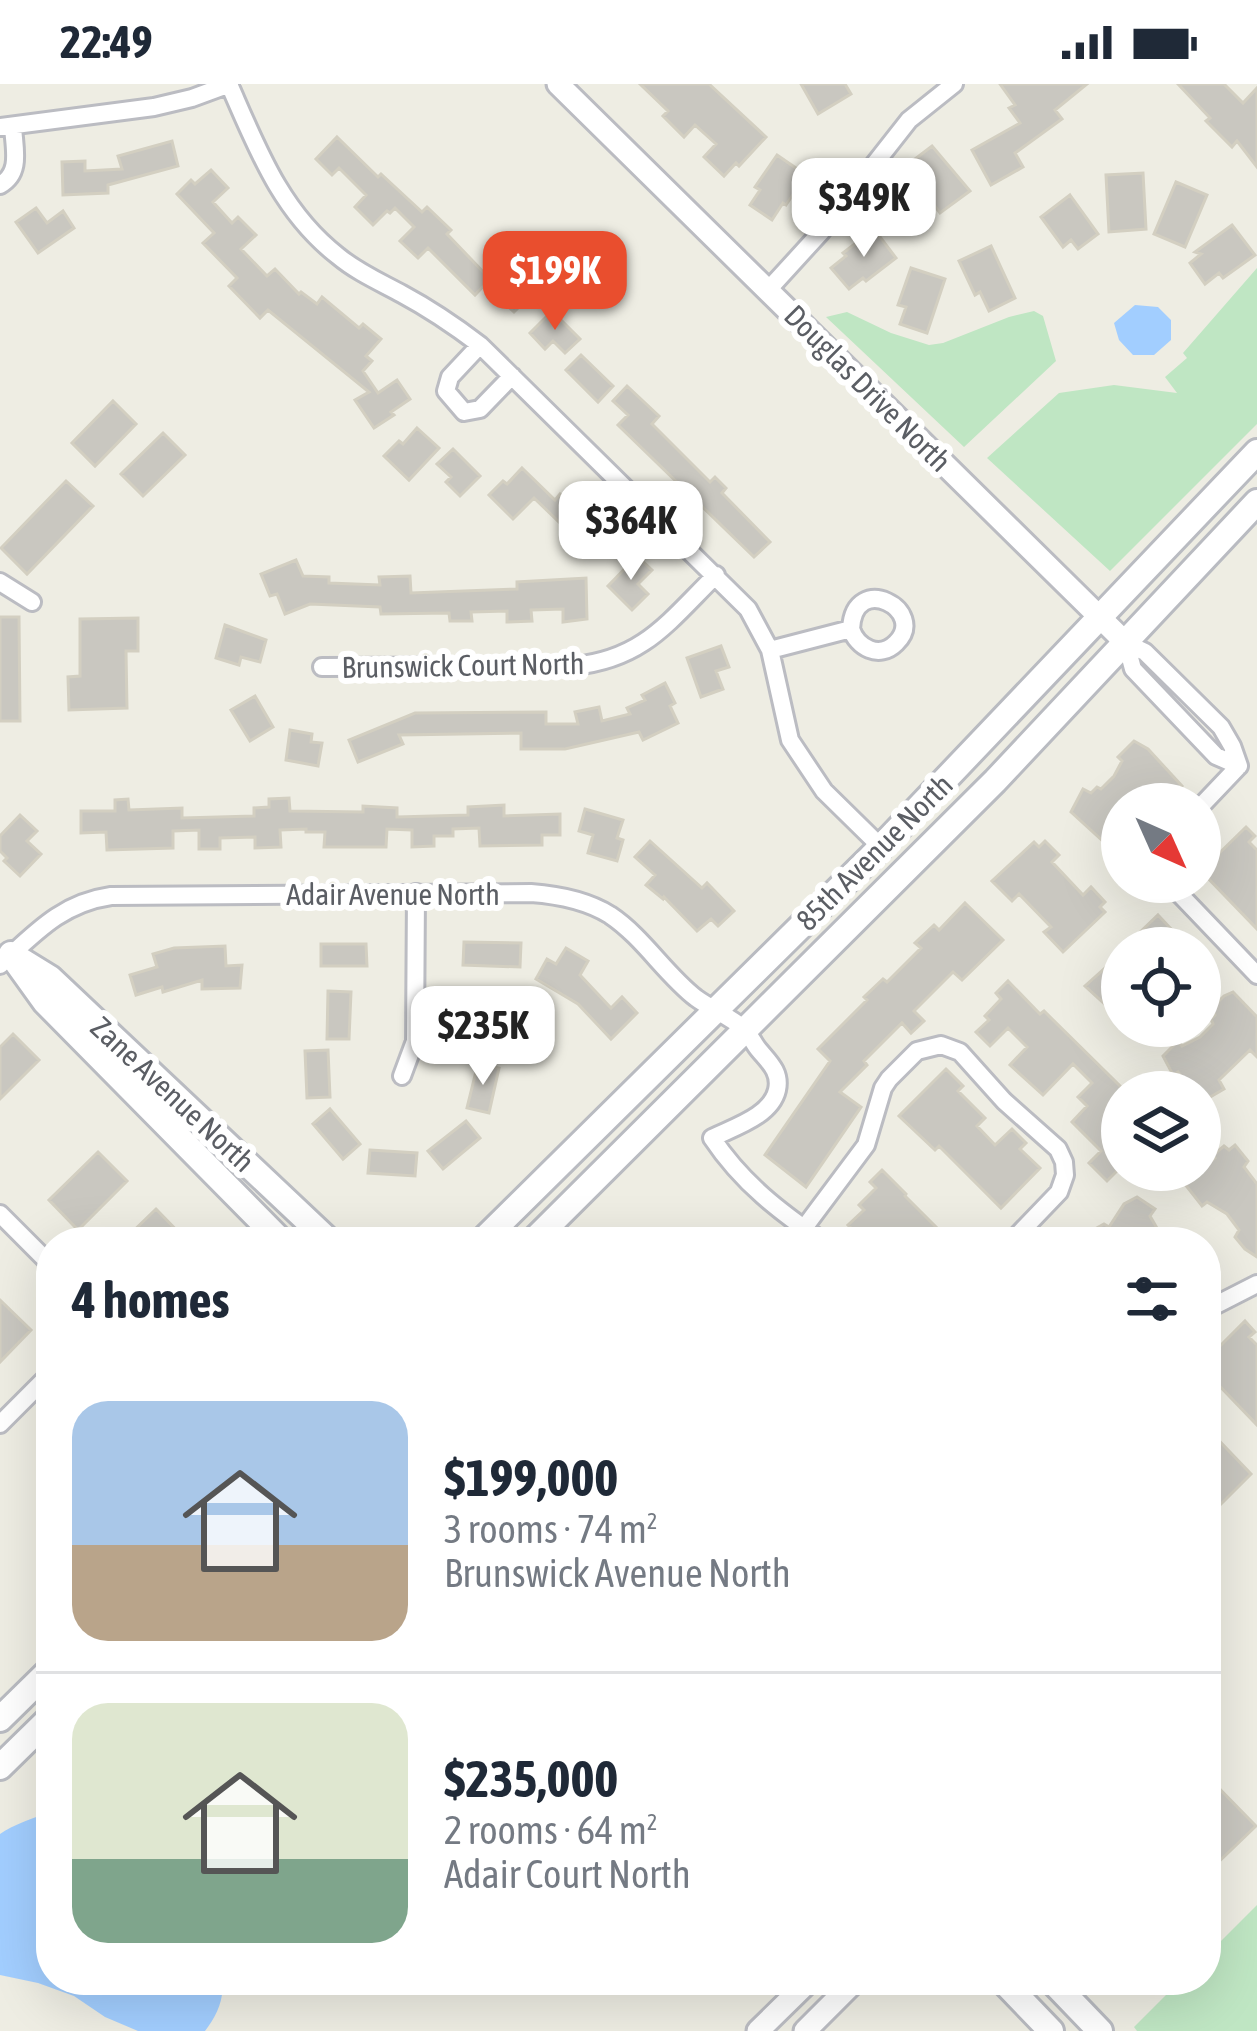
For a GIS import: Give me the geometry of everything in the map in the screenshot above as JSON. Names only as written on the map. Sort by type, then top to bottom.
[{"type":"main road","name":"85th Avenue North","points":[[497,1227],[881,847],[1257,452]]},
{"type":"main road","name":"85th Avenue North","points":[[547,1227],[995,781],[1257,502]]},
{"type":"main road","name":"Zane Avenue North","points":[[4,954],[45,1002],[267,1227]]},
{"type":"main road","name":"Zane Avenue North","points":[[4,954],[50,978],[314,1227]]},
{"type":"main road","points":[[476,1227],[560,1146],[597,1128]]},
{"type":"main road","points":[[0,1719],[36,1684]]},
{"type":"main road","points":[[0,1767],[36,1732]]},
{"type":"main road","points":[[1016,1995],[1051,2031]]},
{"type":"main road","points":[[1065,1995],[1100,2031]]},
{"type":"street","points":[[0,185],[14,172],[6,126],[154,107],[230,84],[266,167],[285,201],[310,231],[338,257],[448,320],[480,345],[748,609],[770,650],[790,740],[824,791],[881,847]]},
{"type":"street","name":"Douglas Drive North","points":[[559,84],[1126,644],[1145,652],[1221,727],[1239,766],[1221,785]]},
{"type":"street","points":[[768,290],[821,232],[909,120],[955,84]]},
{"type":"street","points":[[480,345],[450,377],[446,391],[454,404],[464,412],[480,409],[512,376]]},
{"type":"street","name":"Brunswick Court North","points":[[322,668],[599,663],[645,643],[716,575]]},
{"type":"street","points":[[0,582],[32,602]]},
{"type":"street","points":[[770,650],[851,628]]},
{"type":"street","points":[[402,1076],[415,1041],[416,893]]},
{"type":"street","name":"Adair Avenue North","points":[[4,954],[66,908],[111,896],[558,895],[609,914],[695,997],[746,1030]]},
{"type":"street","points":[[1188,903],[1257,975]]},
{"type":"street","points":[[746,1030],[776,1073],[776,1096],[754,1117],[712,1138],[748,1184],[803,1227]]},
{"type":"street","points":[[805,1227],[866,1145],[889,1078],[917,1051],[941,1045],[960,1052],[1004,1101],[1058,1149],[1065,1175],[1059,1192],[1025,1227]]},
{"type":"street","points":[[0,1214],[36,1250]]},
{"type":"street","points":[[1221,1303],[1257,1285]]},
{"type":"street","points":[[0,1424],[36,1388]]},
{"type":"street","points":[[758,2031],[795,1995]]},
{"type":"street","points":[[805,2031],[841,1995]]},
{"type":"green space","points":[[1257,268],[1257,424],[1110,571],[987,458],[1059,393],[1114,385],[1177,393],[1165,377],[1187,358],[1183,353]]},
{"type":"green space","points":[[1034,311],[1043,316],[1056,361],[964,447],[826,317],[847,312],[929,345]]},
{"type":"green space","points":[[1257,1905],[1257,2031],[1137,2031],[1134,2027],[1166,1995],[1221,1995],[1221,1941]]},
{"type":"water","points":[[1135,305],[1158,307],[1171,320],[1171,340],[1154,355],[1133,355],[1119,340],[1114,323]]},
{"type":"water","points":[[36,1817],[36,1983],[0,1975],[0,1834]]},
{"type":"water","points":[[222,1995],[205,2031],[138,2031],[74,1996]]},
{"type":"building","points":[[640,84],[709,84],[766,137],[724,176],[704,157],[716,144],[695,125],[684,137],[663,116],[668,111]]},
{"type":"building","points":[[801,84],[845,84],[851,94],[818,114]]},
{"type":"building","points":[[1000,84],[1087,84],[1055,110],[1062,119],[1015,153],[1023,167],[991,185],[972,150],[1020,123],[1009,108],[1015,105]]},
{"type":"building","points":[[1178,84],[1224,84],[1243,103],[1257,88],[1257,167],[1237,141],[1232,147],[1206,121],[1210,118]]},
{"type":"building","points":[[337,137],[378,177],[381,174],[422,212],[427,207],[451,230],[447,234],[490,279],[475,295],[428,248],[418,258],[400,241],[414,227],[395,208],[373,225],[355,207],[366,195],[339,168],[332,175],[316,159]]},
{"type":"building","points":[[172,141],[178,166],[108,185],[108,193],[63,195],[62,162],[85,161],[85,171],[122,169],[118,156]]},
{"type":"building","points":[[932,146],[970,191],[940,213],[917,182],[923,177],[911,162]]},
{"type":"building","points":[[777,155],[806,175],[772,220],[750,205],[760,190],[755,187]]},
{"type":"building","points":[[211,170],[228,188],[213,202],[232,223],[238,217],[256,235],[241,249],[267,276],[275,269],[299,294],[317,304],[322,297],[359,328],[363,324],[381,339],[366,356],[372,361],[363,371],[378,393],[397,380],[410,399],[391,412],[394,415],[374,428],[355,400],[369,392],[268,310],[260,318],[229,286],[237,278],[203,243],[214,233],[177,194]]},
{"type":"building","points":[[1143,173],[1146,229],[1109,232],[1106,175]]},
{"type":"building","points":[[1176,182],[1207,195],[1185,247],[1154,234]]},
{"type":"building","points":[[1070,195],[1098,234],[1078,249],[1071,240],[1063,247],[1041,217]]},
{"type":"building","points":[[36,208],[47,223],[63,211],[74,228],[38,253],[16,222]]},
{"type":"building","points":[[1232,225],[1255,255],[1223,278],[1219,273],[1205,284],[1190,263],[1201,254],[1195,252]]},
{"type":"building","points":[[874,229],[896,258],[849,289],[831,268]]},
{"type":"building","points":[[991,246],[1015,298],[989,311],[980,292],[975,295],[959,261]]},
{"type":"building","points":[[911,268],[945,279],[927,333],[900,324],[906,307],[898,305]]},
{"type":"building","points":[[513,278],[531,295],[514,312],[497,296]]},
{"type":"building","points":[[552,311],[580,339],[565,353],[553,341],[545,349],[530,333]]},
{"type":"building","points":[[581,355],[613,386],[598,402],[566,370]]},
{"type":"building","points":[[627,386],[659,416],[652,424],[710,482],[715,477],[726,488],[722,493],[770,542],[754,557],[618,425],[628,415],[613,401]]},
{"type":"building","points":[[113,401],[136,424],[95,466],[72,443]]},
{"type":"building","points":[[417,428],[439,448],[409,480],[384,456]]},
{"type":"building","points":[[163,433],[185,455],[143,496],[121,474]]},
{"type":"building","points":[[453,449],[480,476],[460,496],[446,482],[451,477],[437,464]]},
{"type":"building","points":[[522,468],[555,500],[560,494],[597,530],[583,545],[534,498],[513,519],[489,495]]},
{"type":"building","points":[[66,481],[93,506],[27,574],[1,548]]},
{"type":"building","points":[[637,556],[652,570],[638,584],[648,594],[632,610],[608,586]]},
{"type":"building","points":[[296,560],[303,576],[329,577],[329,583],[380,585],[379,577],[410,576],[411,593],[517,589],[517,582],[586,578],[587,619],[563,622],[563,609],[531,610],[532,621],[507,622],[507,611],[471,612],[472,621],[450,621],[449,613],[381,614],[380,607],[310,604],[285,614],[277,594],[270,596],[261,574]]},
{"type":"building","points":[[0,617],[19,617],[20,721],[0,721]]},
{"type":"building","points":[[138,618],[138,651],[126,651],[127,708],[69,710],[68,677],[80,676],[80,619]]},
{"type":"building","points":[[225,625],[266,640],[260,662],[241,657],[239,665],[216,658]]},
{"type":"building","points":[[721,646],[729,667],[716,671],[723,689],[701,697],[687,658]]},
{"type":"building","points":[[665,683],[678,723],[643,740],[639,732],[565,749],[521,749],[521,733],[399,735],[403,744],[358,762],[349,740],[415,713],[546,712],[546,724],[578,724],[575,712],[599,707],[602,721],[630,714],[627,708]]},
{"type":"building","points":[[255,696],[273,727],[250,741],[231,710]]},
{"type":"building","points":[[290,730],[312,734],[311,742],[322,743],[318,766],[286,760]]},
{"type":"building","points":[[1134,741],[1148,749],[1179,783],[1107,783],[1122,761],[1118,757]]},
{"type":"building","points":[[1083,789],[1091,793],[1101,789],[1101,839],[1071,812]]},
{"type":"building","points":[[289,798],[290,811],[363,812],[363,806],[397,808],[397,817],[468,815],[468,807],[504,805],[504,816],[560,814],[560,835],[542,835],[542,845],[480,846],[479,828],[453,829],[453,836],[434,836],[434,846],[412,847],[412,830],[387,829],[386,847],[324,847],[325,832],[280,830],[281,847],[255,848],[255,837],[220,838],[220,849],[199,849],[199,830],[173,831],[173,848],[107,850],[106,832],[81,833],[81,811],[115,811],[115,800],[128,799],[129,810],[182,808],[182,818],[254,816],[254,808],[269,807],[269,799]]},
{"type":"building","points":[[585,809],[623,820],[617,861],[588,853],[593,835],[579,831]]},
{"type":"building","points":[[20,815],[37,831],[27,841],[41,854],[20,876],[4,861],[0,836]]},
{"type":"building","points":[[1246,827],[1255,836],[1249,842],[1257,850],[1257,929],[1221,892],[1221,851]]},
{"type":"building","points":[[650,841],[702,888],[707,883],[734,911],[718,926],[711,919],[697,931],[646,885],[655,875],[635,857]]},
{"type":"building","points":[[1045,841],[1059,855],[1052,862],[1083,895],[1091,887],[1104,903],[1100,907],[1105,912],[1063,952],[1044,932],[1051,927],[1019,894],[1012,901],[992,881],[1034,842],[1039,847]]},
{"type":"building","points":[[965,903],[1003,940],[962,980],[953,972],[914,1011],[924,1021],[911,1033],[902,1023],[864,1061],[867,1065],[840,1092],[861,1107],[806,1187],[765,1155],[830,1061],[818,1049],[867,1000],[864,997],[883,979],[887,982],[921,948],[915,943],[934,925],[939,930]]},
{"type":"building","points":[[1158,915],[1169,927],[1145,927]]},
{"type":"building","points":[[464,942],[521,943],[520,967],[463,965]]},
{"type":"building","points":[[321,944],[366,944],[367,966],[321,966]]},
{"type":"building","points":[[225,946],[226,966],[242,965],[240,988],[202,989],[202,980],[136,995],[130,975],[157,967],[153,954],[174,948]]},
{"type":"building","points":[[566,948],[588,961],[580,975],[611,1008],[622,997],[637,1013],[611,1039],[578,1004],[536,979],[547,959],[556,964]]},
{"type":"building","points":[[1101,972],[1101,1001],[1085,986]]},
{"type":"building","points":[[1008,981],[1105,1071],[1101,1071],[1101,1151],[1072,1122],[1087,1106],[1078,1097],[1092,1083],[1073,1064],[1043,1095],[1010,1065],[1027,1047],[1008,1028],[990,1046],[976,1032],[1001,999],[996,993]]},
{"type":"building","points":[[328,991],[351,992],[349,1039],[327,1039]]},
{"type":"building","points":[[1233,992],[1257,1017],[1257,1057],[1250,1050],[1221,1078],[1221,1071],[1171,1071],[1163,1056],[1172,1047],[1221,1047],[1224,996]]},
{"type":"building","points":[[486,1002],[487,1048],[465,1048],[464,1003]]},
{"type":"building","points":[[13,1034],[39,1060],[0,1099],[0,1047]]},
{"type":"building","points":[[328,1050],[330,1097],[307,1098],[305,1051]]},
{"type":"building","points":[[478,1063],[499,1068],[489,1113],[467,1108]]},
{"type":"building","points":[[946,1069],[963,1086],[958,1091],[985,1118],[977,1126],[995,1145],[1012,1129],[1026,1143],[1020,1149],[1040,1168],[1001,1208],[939,1146],[935,1150],[899,1116]]},
{"type":"building","points":[[330,1109],[360,1144],[343,1159],[313,1124]]},
{"type":"building","points":[[466,1121],[480,1138],[443,1169],[428,1151]]},
{"type":"building","points":[[1235,1145],[1257,1184],[1257,1257],[1235,1237],[1239,1230],[1227,1214],[1207,1202],[1202,1206],[1190,1191],[1221,1191],[1221,1148]]},
{"type":"building","points":[[370,1150],[417,1153],[415,1176],[368,1173]]},
{"type":"building","points":[[1101,1151],[1101,1175],[1089,1163]]},
{"type":"building","points":[[98,1152],[127,1181],[81,1227],[75,1227],[49,1200]]},
{"type":"building","points":[[882,1170],[936,1227],[850,1227],[864,1210],[859,1205],[876,1188],[870,1182]]},
{"type":"building","points":[[1137,1197],[1155,1209],[1150,1216],[1156,1227],[1109,1227],[1124,1204]]},
{"type":"building","points":[[156,1209],[173,1227],[137,1227]]},
{"type":"building","points":[[0,1300],[31,1330],[0,1362]]},
{"type":"building","points":[[1245,1321],[1255,1332],[1249,1337],[1257,1345],[1257,1425],[1221,1388],[1221,1345]]},
{"type":"building","points":[[1221,1443],[1251,1474],[1221,1504]]},
{"type":"building","points":[[1221,1790],[1256,1826],[1221,1860]]}]
